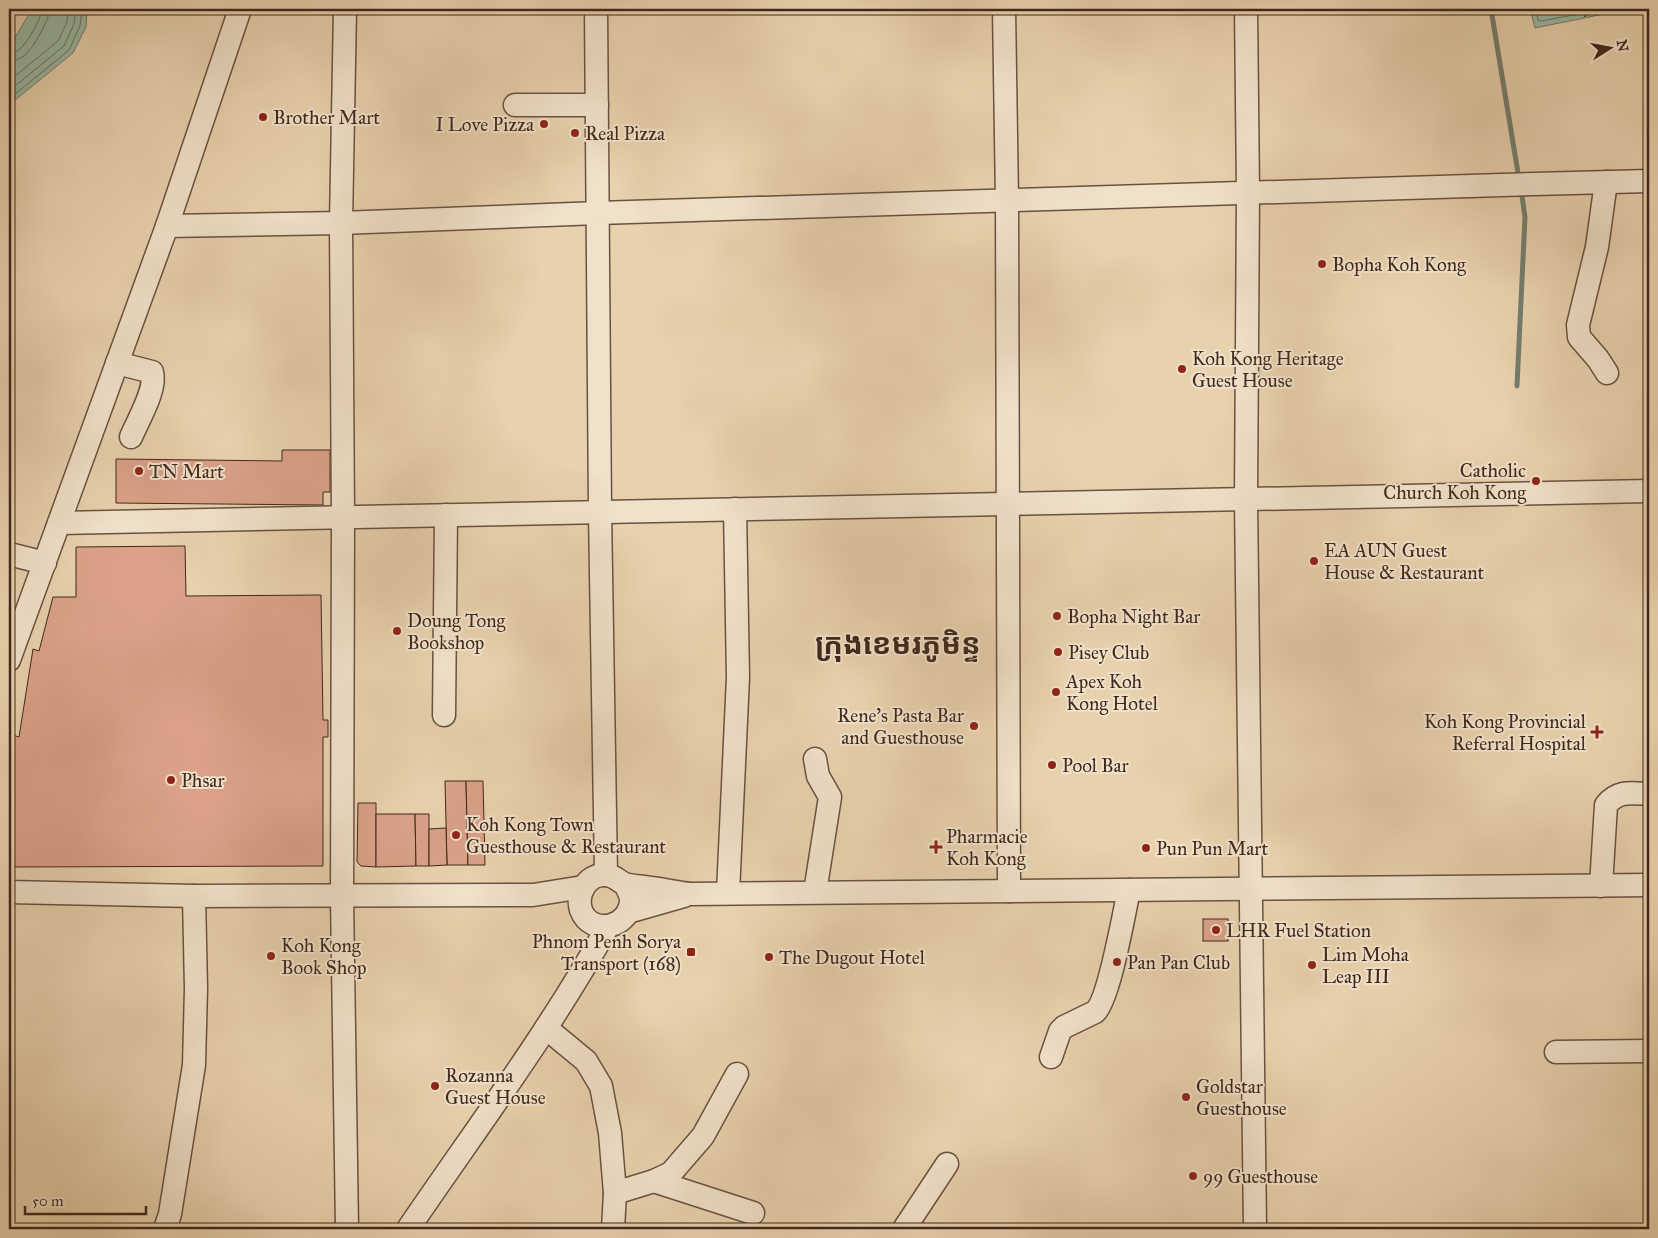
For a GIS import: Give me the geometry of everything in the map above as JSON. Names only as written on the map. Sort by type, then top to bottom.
[{"type":"street","points":[[9,660],[167,226],[240,9]]},
{"type":"street","points":[[345,9],[341,223],[343,518],[342,897],[348,1229]]},
{"type":"street","points":[[533,895],[593,919],[616,924],[624,919],[628,912],[631,898],[615,879],[600,512],[596,9]]},
{"type":"street","points":[[1004,9],[1007,200],[1009,891]]},
{"type":"street","points":[[1246,9],[1248,192],[1246,499],[1255,1229]]},
{"type":"street","points":[[515,105],[597,105]]},
{"type":"street","points":[[167,226],[341,223],[1248,192],[1649,181]]},
{"type":"street","points":[[1606,182],[1597,248],[1578,325],[1579,337],[1607,373]]},
{"type":"street","points":[[118,363],[152,372],[154,379],[151,391],[132,436]]},
{"type":"street","points":[[59,523],[1649,490]]},
{"type":"street","points":[[728,893],[738,677],[735,509]]},
{"type":"street","points":[[444,715],[446,515]]},
{"type":"street","points":[[9,554],[45,563]]},
{"type":"street","points":[[815,759],[818,776],[830,797],[815,892]]},
{"type":"street","points":[[1601,886],[1606,805],[1613,796],[1627,793],[1649,794]]},
{"type":"street","points":[[408,1229],[546,1028],[592,956],[593,919],[579,898],[584,886],[589,880],[597,876],[690,894],[1649,885]]},
{"type":"street","points":[[9,892],[342,897],[533,895],[584,886]]},
{"type":"street","points":[[1051,1057],[1060,1031],[1064,1027],[1099,1009],[1108,983],[1129,890]]},
{"type":"street","points":[[628,912],[690,894]]},
{"type":"street","points":[[165,1229],[172,1205],[194,1065],[196,989],[194,896]]},
{"type":"street","points":[[546,1028],[586,1061],[601,1086],[610,1133],[615,1193],[613,1229]]},
{"type":"street","points":[[1556,1052],[1649,1051]]},
{"type":"street","points":[[615,1193],[654,1181],[671,1173],[703,1136],[737,1074]]},
{"type":"street","points":[[904,1229],[947,1164]]},
{"type":"street","points":[[654,1181],[753,1213]]},
{"type":"path","points":[[1584,9],[1586,18]]},
{"type":"water","points":[[32,9],[87,9],[86,27],[73,53],[9,105],[9,44]]},
{"type":"water","points":[[1530,9],[1613,9],[1614,12],[1535,28]]},
{"type":"building","points":[[282,450],[330,450],[330,492],[323,492],[323,505],[116,503],[116,459],[282,461]]},
{"type":"building","name":"Phsar","points":[[185,546],[186,596],[321,595],[323,720],[328,720],[328,737],[323,737],[323,866],[9,867],[9,812],[14,782],[9,781],[9,734],[19,737],[33,649],[39,651],[53,597],[76,597],[76,547]]},
{"type":"building","points":[[445,781],[466,781],[468,865],[447,865]]},
{"type":"building","points":[[466,781],[483,781],[485,865],[468,865]]},
{"type":"building","points":[[358,803],[376,803],[376,867],[361,866],[357,862]]},
{"type":"building","points":[[376,814],[415,814],[416,866],[376,867]]},
{"type":"building","points":[[415,814],[429,814],[429,866],[416,866]]},
{"type":"building","points":[[446,828],[447,865],[429,866],[429,829]]},
{"type":"building","name":"LHR Fuel Station","points":[[1203,919],[1228,919],[1228,941],[1203,941]]},
{"type":"waterway","points":[[1491,9],[1519,179]]},
{"type":"waterway","points":[[1517,386],[1525,217],[1521,189]]},
{"type":"place","name":"Brother Mart","points":[[263,117]]},
{"type":"place","name":"I Love Pizza","points":[[544,124]]},
{"type":"place","name":"Real Pizza","points":[[575,133]]},
{"type":"place","name":"Bopha Koh Kong","points":[[1322,264]]},
{"type":"place","name":"Koh Kong Heritage Guest House","points":[[1182,369]]},
{"type":"place","name":"TN Mart","points":[[139,471]]},
{"type":"place","name":"Catholic Church Koh Kong","points":[[1536,481]]},
{"type":"place","name":"EA AUN Guest House & Restaurant","points":[[1314,561]]},
{"type":"place","name":"Bopha Night Bar","points":[[1057,616]]},
{"type":"place","name":"Doung Tong Bookshop","points":[[397,631]]},
{"type":"place","name":"Pisey Club","points":[[1058,652]]},
{"type":"place","name":"Apex Koh Kong Hotel","points":[[1056,692]]},
{"type":"place","name":"Rene's Pasta Bar and Guesthouse","points":[[974,726]]},
{"type":"place","name":"Koh Kong Provincial Referral Hospital","points":[[1597,732]]},
{"type":"place","name":"Pool Bar","points":[[1052,765]]},
{"type":"place","name":"Phsar","points":[[171,780]]},
{"type":"place","name":"Koh Kong Town Guesthouse & Restaurant","points":[[456,835]]},
{"type":"place","name":"Pharmacie Koh Kong","points":[[936,847]]},
{"type":"place","name":"Pun Pun Mart","points":[[1146,848]]},
{"type":"place","name":"LHR Fuel Station","points":[[1216,930]]},
{"type":"place","name":"Phnom Penh Sorya Transport (168)","points":[[691,952]]},
{"type":"place","name":"Koh Kong Book Shop","points":[[271,956]]},
{"type":"place","name":"The Dugout Hotel","points":[[769,957]]},
{"type":"place","name":"Pan Pan Club","points":[[1117,962]]},
{"type":"place","name":"Lim Moha Leap III","points":[[1312,965]]},
{"type":"place","name":"Rozanna Guest House","points":[[435,1086]]},
{"type":"place","name":"Goldstar Guesthouse","points":[[1186,1097]]},
{"type":"place","name":"99 Guesthouse","points":[[1193,1176]]},
{"type":"district","name":"ក្រុងខេមរភូមិន្ទ","points":[[898,644]]}]
